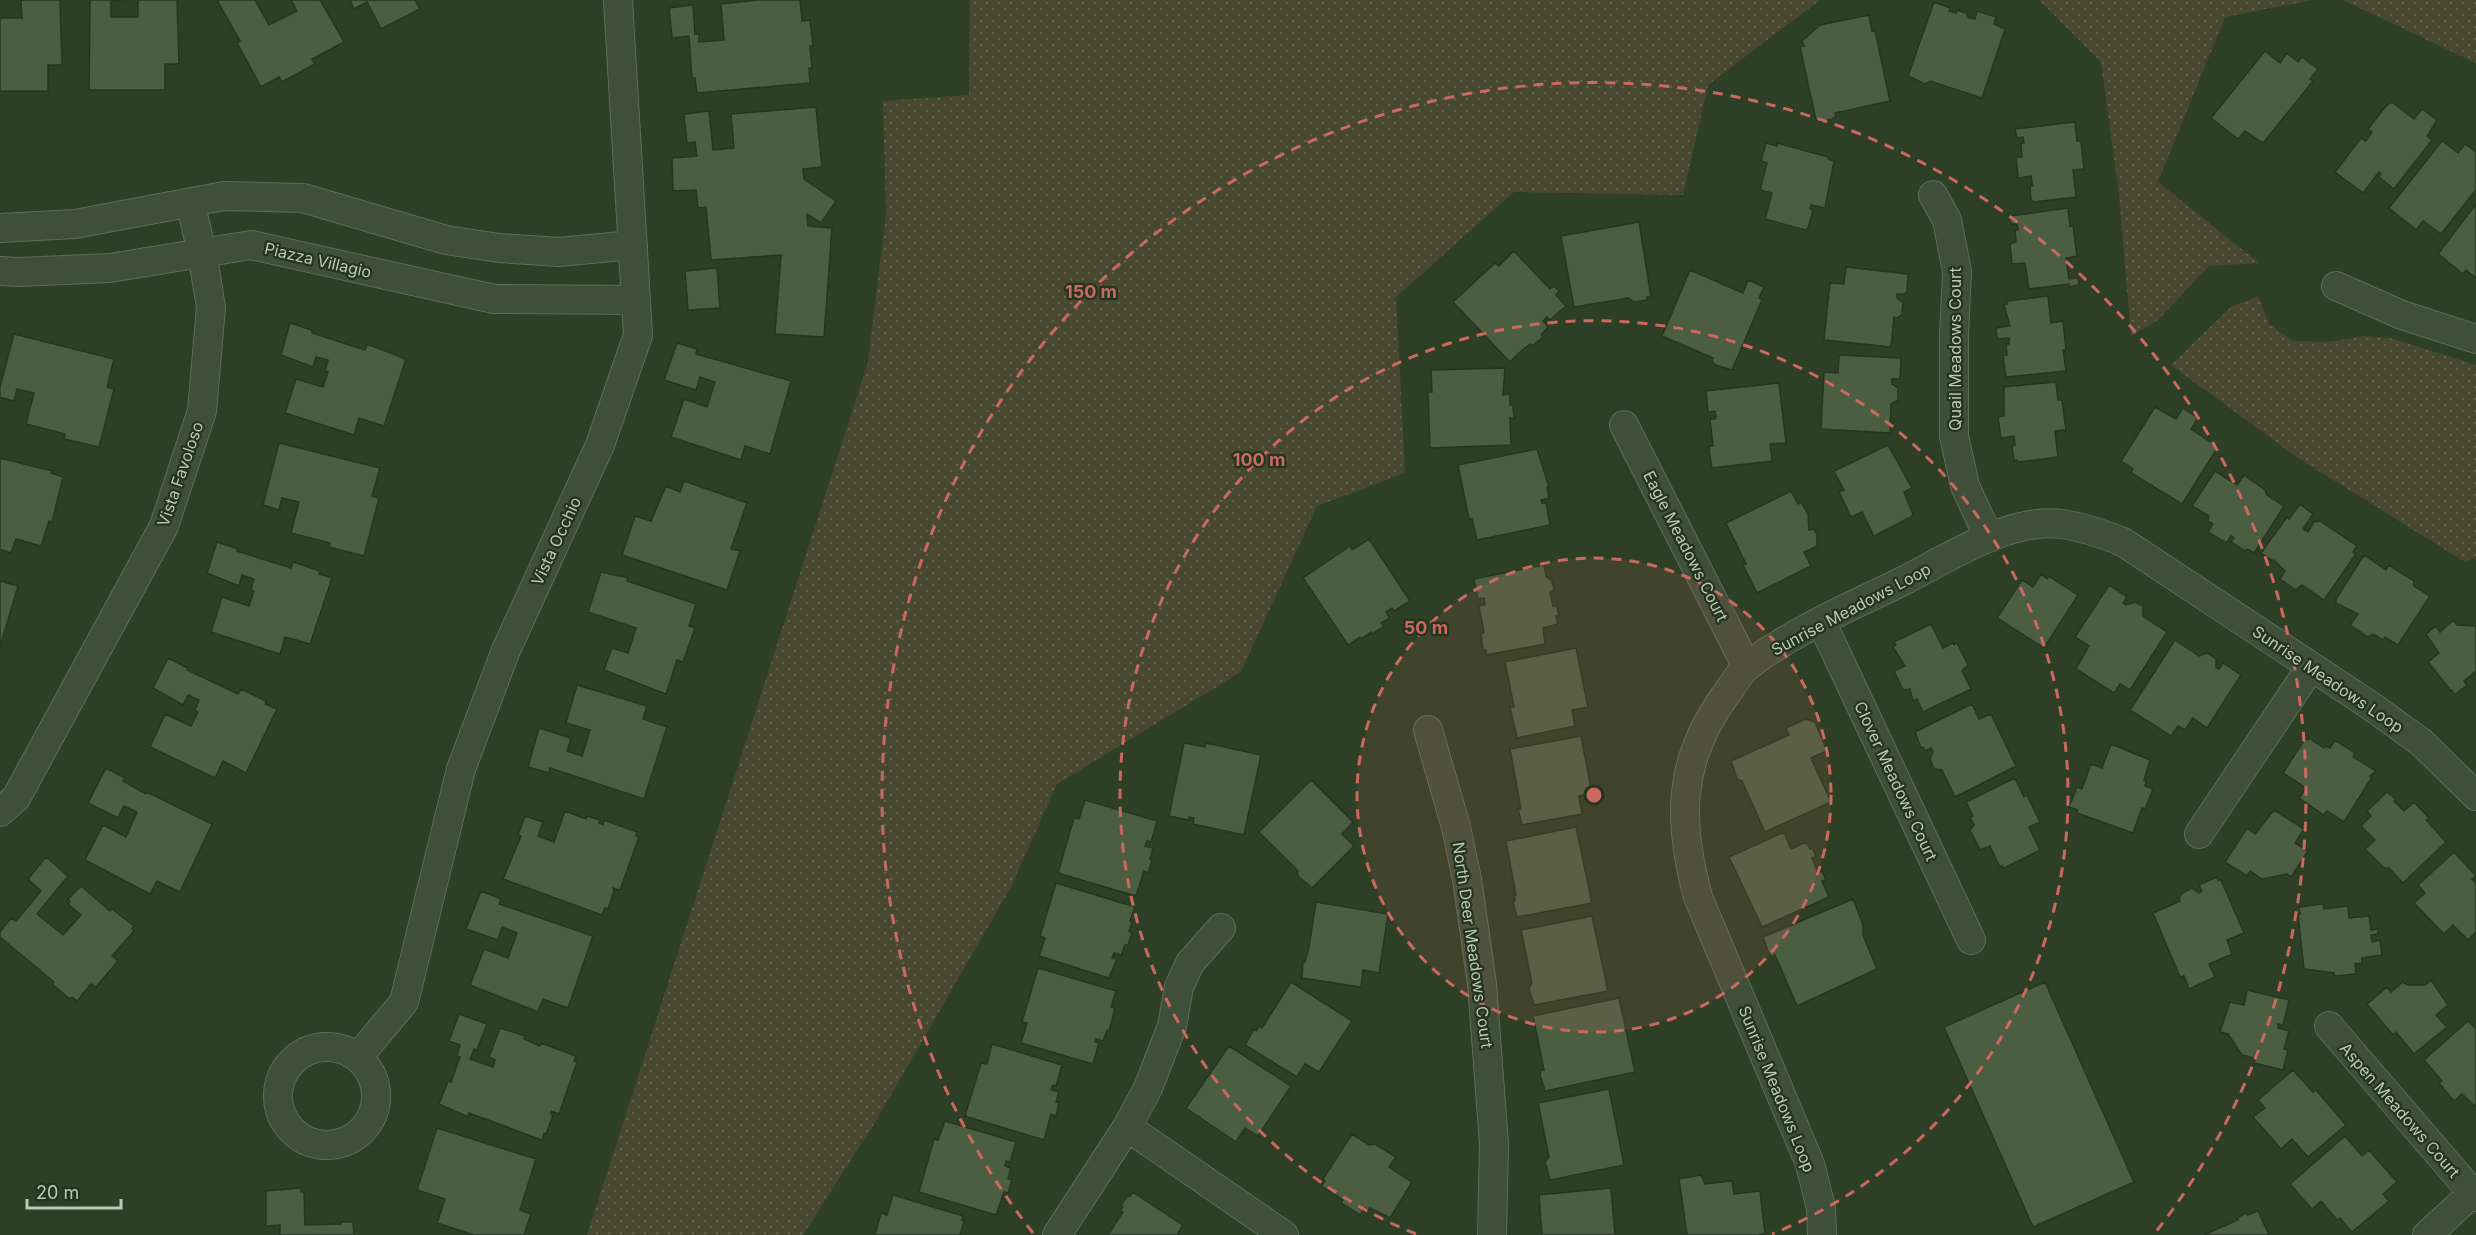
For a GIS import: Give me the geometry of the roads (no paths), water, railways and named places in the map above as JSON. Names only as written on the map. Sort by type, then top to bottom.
[{"type":"street","name":"Vista Occhio","points":[[358,1057],[404,1002],[461,769],[506,650],[600,445],[638,335],[618,0]]},
{"type":"street","name":"Quail Meadows Court","points":[[1933,195],[1947,220],[1958,272],[1954,335],[1954,436],[1965,486],[1989,538]]},
{"type":"street","points":[[0,228],[75,224],[224,196],[303,198],[446,240],[499,248],[560,252],[633,245]]},
{"type":"street","name":"Vista Favoloso","points":[[0,812],[16,798],[164,526],[202,411],[211,307],[202,252],[190,202]]},
{"type":"street","name":"Piazza Villagio","points":[[0,270],[18,272],[110,268],[251,245],[494,299],[636,300]]},
{"type":"street","points":[[2336,286],[2403,315],[2476,339]]},
{"type":"street","name":"Eagle Meadows Court","points":[[1624,425],[1747,667]]},
{"type":"street","name":"Sunrise Meadows Loop","points":[[1822,1235],[1821,1208],[1810,1164],[1698,897],[1688,858],[1684,820],[1688,774],[1701,736],[1719,705],[1747,667],[1821,621],[1989,538],[2029,525],[2060,524],[2093,531],[2123,542],[2421,742],[2472,783]]},
{"type":"street","name":"Clover Meadows Court","points":[[1821,621],[1971,940]]},
{"type":"street","points":[[2199,834],[2312,667]]},
{"type":"street","name":"North Deer Meadows Court","points":[[1428,730],[1456,827],[1467,879],[1482,984],[1494,1144],[1492,1235]]},
{"type":"street","points":[[1057,1235],[1127,1127],[1162,1057],[1172,1026],[1179,987],[1190,963],[1221,928]]},
{"type":"street","name":"Aspen Meadows Court","points":[[2329,1026],[2475,1194]]},
{"type":"street","points":[[1127,1127],[1284,1235]]},
{"type":"street","points":[[2427,1235],[2475,1194]]}]
